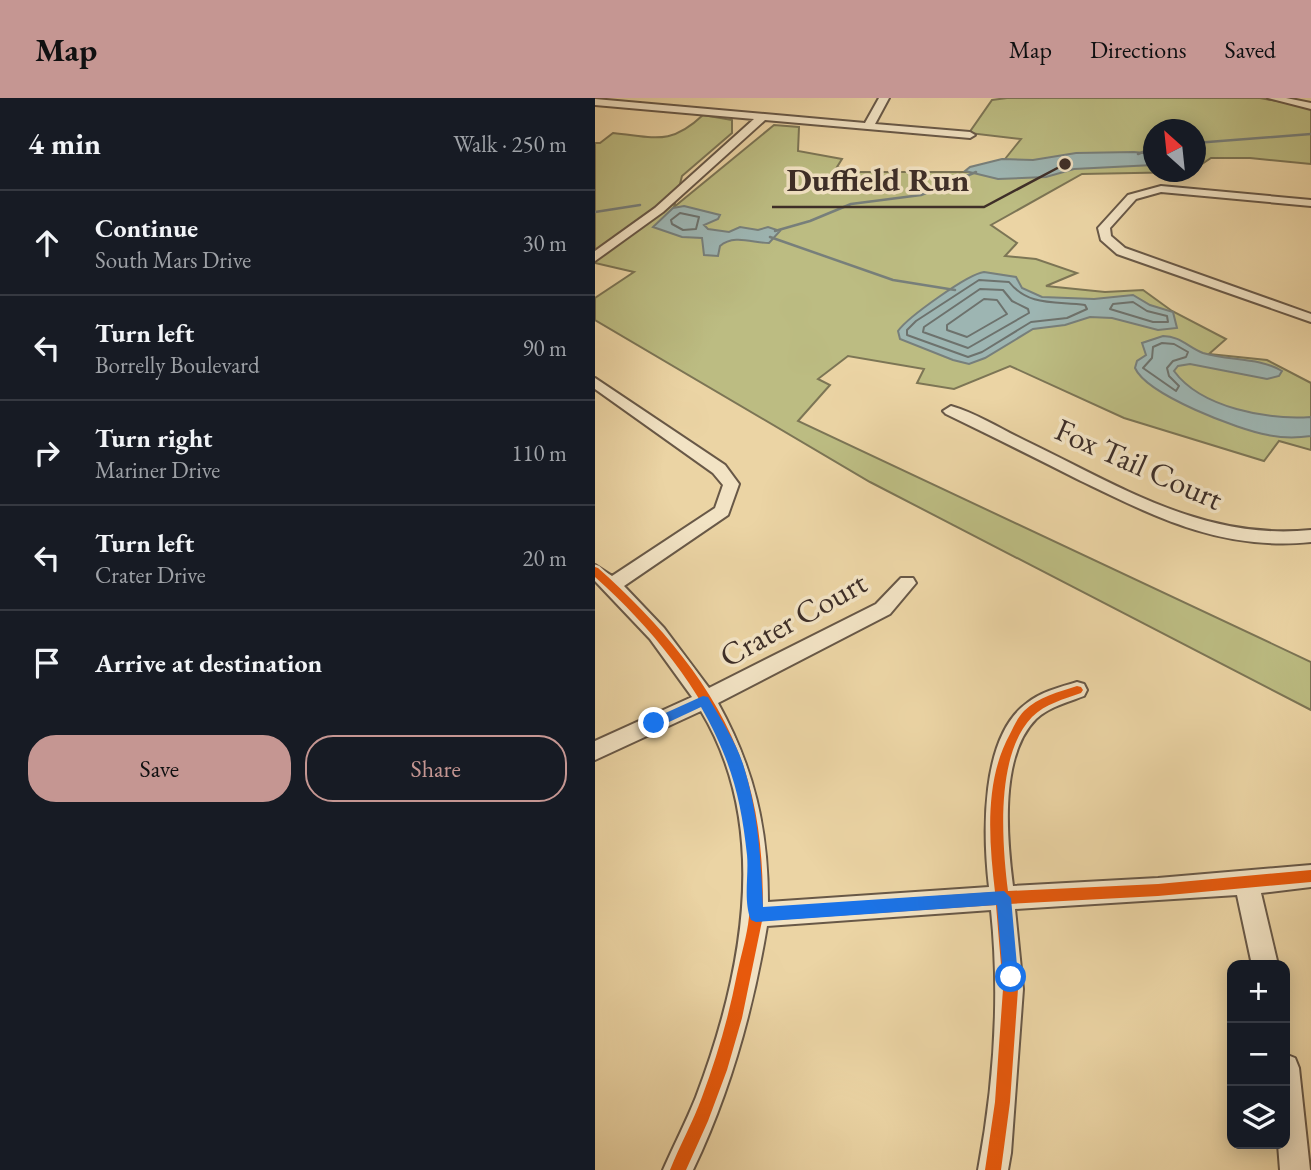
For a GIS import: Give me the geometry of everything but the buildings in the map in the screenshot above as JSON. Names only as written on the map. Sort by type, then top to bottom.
[{"type":"street","points":[[868,127],[884,98]]},
{"type":"street","points":[[1273,98],[1311,106]]},
{"type":"street","points":[[595,102],[970,135]]},
{"type":"street","points":[[595,257],[659,210],[762,117]]},
{"type":"street","points":[[1311,203],[1183,190],[1154,190],[1132,197],[1104,228],[1105,237],[1121,251],[1311,318]]},
{"type":"street","points":[[595,382],[719,469],[731,484],[722,511],[603,578],[637,609],[667,646],[731,748],[740,776],[753,841],[756,915],[738,1010],[724,1058],[678,1170]]},
{"type":"street","name":"Fox Tail Court","points":[[951,411],[1196,527],[1247,538],[1310,538]]},
{"type":"street","name":"Crater Court","points":[[595,751],[703,701],[883,609],[907,583]]},
{"type":"street","points":[[992,1170],[1001,1128],[1011,977],[995,808],[999,775],[1023,719],[1047,700],[1077,690]]},
{"type":"street","points":[[756,915],[1004,898],[1077,897],[1247,884],[1311,876]]},
{"type":"street","points":[[1247,884],[1264,960]]},
{"type":"street","points":[[1287,1086],[1295,1170]]},
{"type":"green space","points":[[1260,98],[1311,107],[1311,164],[1250,158],[1211,158],[1206,161],[1206,119],[1143,119],[1143,173],[1082,174],[991,225],[1017,243],[1005,256],[1036,259],[1077,273],[1046,286],[1105,292],[1143,290],[1172,311],[1226,339],[1209,354],[1267,360],[1311,383],[1311,450],[1279,441],[1264,461],[1124,418],[1010,366],[954,389],[917,383],[924,369],[848,356],[818,379],[830,385],[798,421],[1311,662],[1311,710],[870,482],[595,320],[595,298],[634,272],[595,263],[595,143],[600,143],[613,133],[661,137],[681,131],[703,115],[732,120],[732,133],[682,176],[674,207],[774,125],[799,127],[798,151],[842,159],[837,167],[852,172],[967,172],[1005,159],[1021,139],[969,133],[992,100]]},
{"type":"water","points":[[1076,153],[1143,153],[1143,166],[1074,169],[1046,177],[998,179],[965,171],[970,167],[1002,159],[1033,160]]},
{"type":"water","points":[[684,206],[720,215],[718,219],[704,225],[708,229],[729,232],[740,227],[758,230],[768,227],[780,231],[769,243],[731,240],[720,246],[718,256],[704,255],[702,238],[682,237],[653,227],[673,208]]},
{"type":"water","points":[[984,272],[1016,277],[1022,288],[1042,297],[1094,299],[1133,295],[1150,305],[1173,312],[1177,328],[1158,330],[1112,318],[1090,317],[1065,325],[1033,329],[985,358],[969,364],[900,339],[898,331],[913,316],[952,288]]},
{"type":"water","points":[[1163,336],[1179,340],[1203,353],[1264,363],[1282,371],[1279,376],[1267,379],[1190,364],[1178,366],[1174,371],[1186,384],[1218,403],[1256,414],[1311,417],[1311,436],[1284,437],[1254,432],[1195,410],[1157,389],[1135,368],[1137,361],[1146,355],[1142,343]]},
{"type":"waterway","points":[[1206,142],[1311,134]]},
{"type":"waterway","points":[[1138,154],[1143,152]]},
{"type":"waterway","points":[[775,231],[810,221],[851,204],[921,195],[976,172]]},
{"type":"waterway","points":[[595,212],[640,205]]},
{"type":"waterway","points":[[770,237],[893,280],[955,290]]},
{"type":"cycle path","points":[[595,571],[657,633],[711,709],[725,735],[742,779],[753,836],[756,913],[741,991],[711,1095],[678,1170]]},
{"type":"cycle path","points":[[993,1170],[999,1136],[1011,989],[997,844],[1000,777],[1008,747],[1028,714],[1048,701],[1077,690]]},
{"type":"cycle path","points":[[756,915],[942,901],[1158,890],[1311,876]]},
{"type":"place","name":"Duffield Run","points":[[1065,164]]},
{"type":"route","points":[[654,723],[703,701],[731,748],[740,776],[753,841],[756,915],[1004,898],[1011,977]]}]
